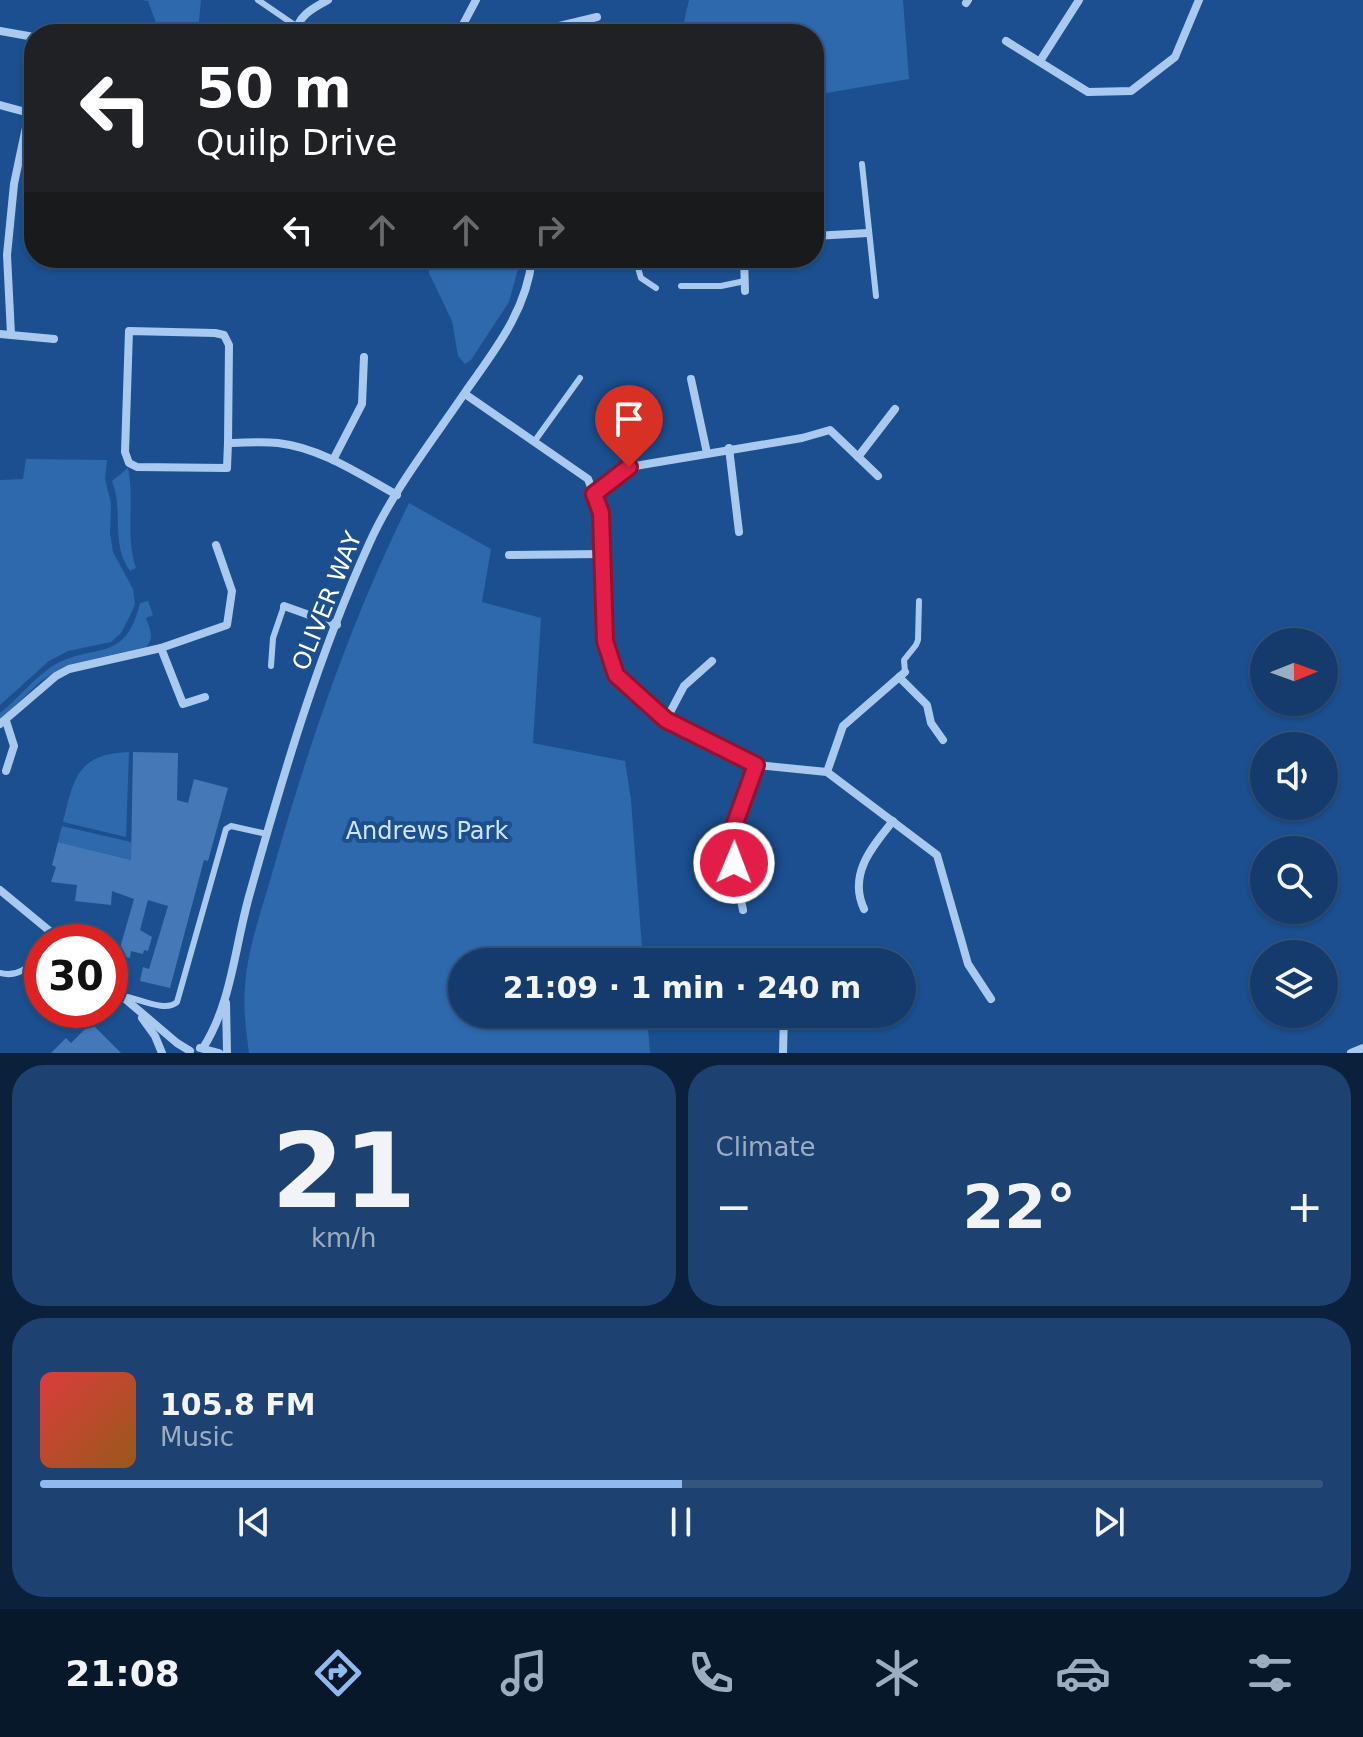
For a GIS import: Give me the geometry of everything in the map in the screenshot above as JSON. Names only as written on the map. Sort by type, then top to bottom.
[{"type":"street","points":[[299,24],[303,16],[328,0]]},
{"type":"street","points":[[463,24],[476,0]]},
{"type":"street","points":[[1040,61],[1079,0]]},
{"type":"street","points":[[1006,41],[1088,92],[1131,91],[1175,57],[1199,0]]},
{"type":"street","points":[[568,24],[597,17]]},
{"type":"street","points":[[0,31],[24,35]]},
{"type":"street","points":[[0,105],[24,112]]},
{"type":"street","points":[[11,334],[7,255],[12,204],[24,150]]},
{"type":"street","points":[[0,203],[12,204]]},
{"type":"street","points":[[824,235],[868,233]]},
{"type":"street","name":"OLIVER WAY","points":[[203,1048],[215,1030],[227,990],[239,930],[284,773],[370,542],[397,495],[509,329],[523,298],[530,268]]},
{"type":"street","points":[[744,268],[745,286]]},
{"type":"street","points":[[129,331],[224,335],[229,345],[228,443],[227,468],[137,467],[129,463],[125,452],[129,331]]},
{"type":"street","points":[[0,334],[54,339]]},
{"type":"street","points":[[333,460],[362,404],[364,357]]},
{"type":"street","points":[[691,379],[707,453]]},
{"type":"street","points":[[465,394],[588,479],[601,513],[605,641],[616,675],[666,720],[756,765],[827,772],[937,855],[968,964],[991,999]]},
{"type":"street","points":[[858,457],[895,409]]},
{"type":"street","points":[[594,494],[629,467],[802,438],[830,430],[878,476]]},
{"type":"street","points":[[228,443],[275,442],[303,447],[397,495]]},
{"type":"street","points":[[729,448],[739,532]]},
{"type":"street","points":[[6,771],[14,746],[3,723],[56,676],[69,669],[161,648],[227,625],[232,591],[216,545]]},
{"type":"street","points":[[509,555],[603,554]]},
{"type":"street","points":[[284,606],[337,625]]},
{"type":"street","points":[[161,648],[183,704],[205,697]]},
{"type":"street","points":[[666,720],[684,686],[712,661]]},
{"type":"street","points":[[827,772],[843,726],[902,674],[927,705],[931,723],[943,740]]},
{"type":"street","points":[[743,910],[729,840],[756,765]]},
{"type":"street","points":[[864,909],[858,886],[860,871],[866,857],[893,821]]},
{"type":"street","points":[[1,893],[38,924]]},
{"type":"street","name":"OLIVER WAY","points":[[227,990],[227,1053]]},
{"type":"street","points":[[128,1001],[189,1052],[203,1048],[219,1053]]},
{"type":"street","points":[[132,1004],[155,1036],[162,1053]]},
{"type":"street","points":[[783,1053],[784,1028]]},
{"type":"street","points":[[1351,1053],[1363,1048]]},
{"type":"lane","points":[[258,0],[288,24]]},
{"type":"lane","points":[[862,164],[876,296]]},
{"type":"lane","points":[[638,268],[641,278],[656,288]]},
{"type":"lane","points":[[681,286],[745,286]]},
{"type":"lane","points":[[534,442],[580,378]]},
{"type":"lane","points":[[902,674],[904,660],[918,640],[919,601]]},
{"type":"lane","points":[[271,666],[273,638],[284,606]]},
{"type":"lane","points":[[128,997],[166,1007],[177,1002],[226,829],[231,826],[267,834]]},
{"type":"lane","points":[[0,973],[13,976],[24,970]]},
{"type":"green space","points":[[141,0],[201,0],[199,21],[196,24],[156,24],[148,1]]},
{"type":"green space","points":[[689,0],[903,0],[909,79],[824,93],[824,24],[683,24]]},
{"type":"green space","points":[[429,268],[518,268],[509,302],[471,360],[465,364],[458,356],[452,321]]},
{"type":"green space","points":[[26,459],[107,460],[105,479],[111,503],[113,552],[133,589],[135,604],[121,633],[111,642],[68,651],[49,661],[0,705],[0,480],[23,479]]},
{"type":"green space","points":[[128,468],[131,543],[136,568],[130,571],[120,549],[112,481]]},
{"type":"green space","name":"Andrews Park","points":[[409,503],[491,549],[482,602],[541,618],[533,743],[625,761],[631,800],[642,948],[448,948],[448,1028],[648,1028],[650,1053],[249,1053],[245,986],[258,921],[335,676]]},
{"type":"green space","points":[[148,601],[153,615],[146,618],[151,637],[146,647],[67,665],[41,681],[0,720],[0,713],[51,667],[66,659],[106,649],[126,636],[140,603]]},
{"type":"green space","points":[[129,752],[126,837],[63,822],[75,781],[88,763],[112,754]]},
{"type":"green space","points":[[62,826],[131,842],[131,860],[58,842]]},
{"type":"building","points":[[133,752],[178,753],[177,800],[188,803],[194,779],[228,788],[208,861],[204,860],[170,988],[140,981],[143,967],[149,969],[168,906],[148,900],[140,930],[152,937],[148,951],[144,950],[143,954],[131,951],[130,958],[127,924],[134,899],[112,891],[111,905],[75,901],[77,885],[51,882],[58,842],[131,860]]},
{"type":"building","points":[[86,1028],[96,1028],[121,1053],[51,1053],[66,1038],[71,1043]]},
{"type":"route","points":[[629,467],[594,494],[601,513],[605,641],[616,675],[666,720],[756,765],[729,840],[734,863]]}]
